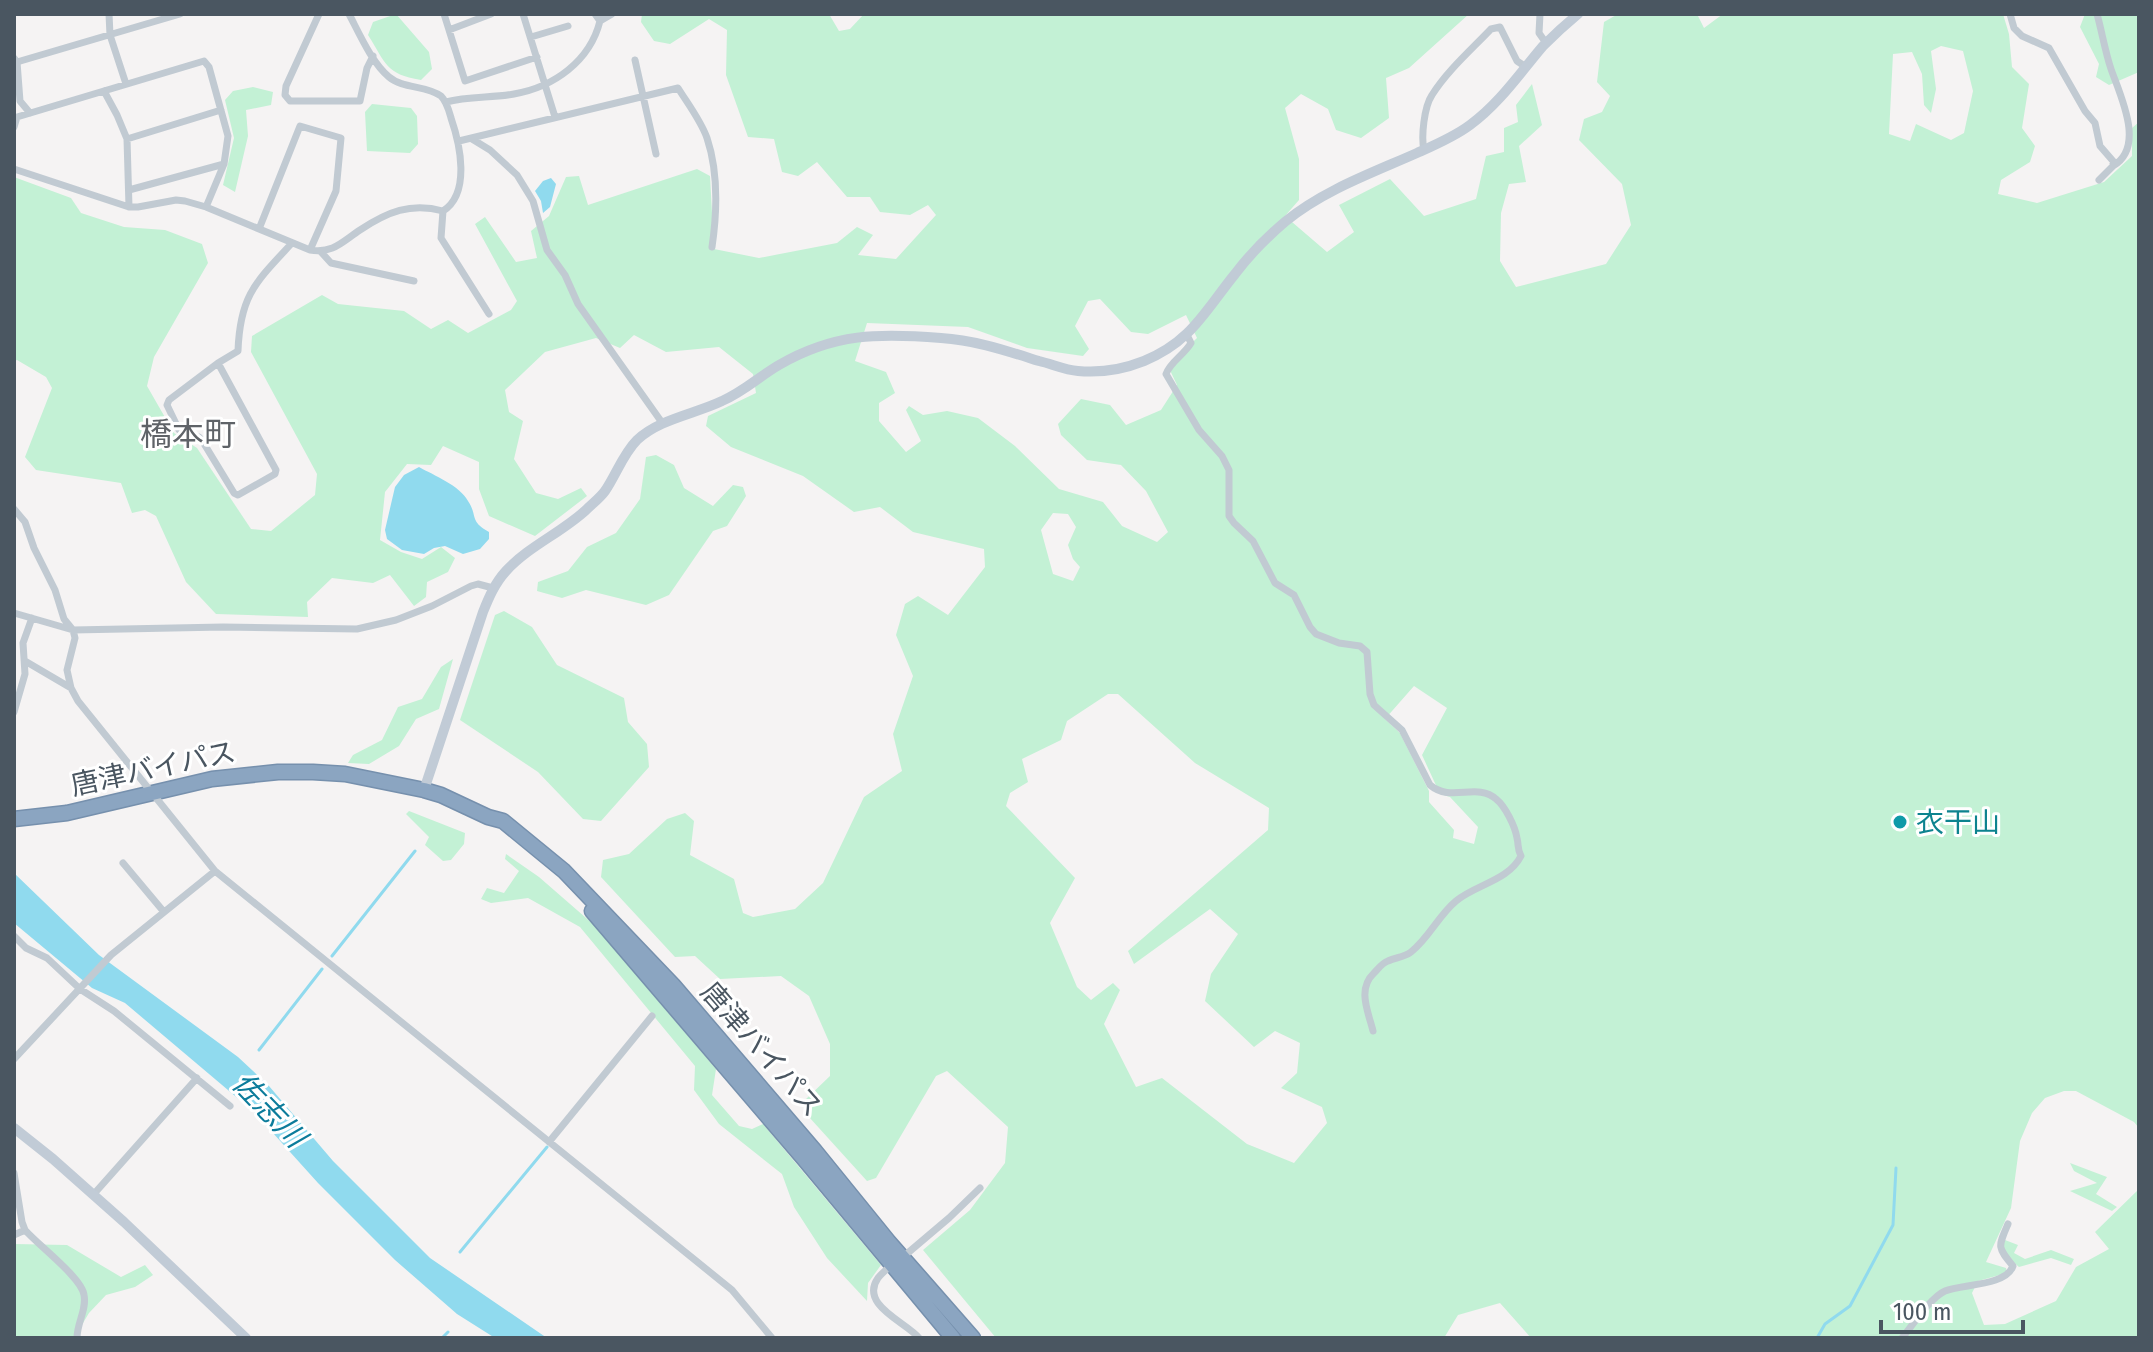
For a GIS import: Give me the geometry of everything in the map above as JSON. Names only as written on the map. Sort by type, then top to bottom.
[{"type":"highway","name":"唐津バイパス","points":[[14,819],[67,813],[212,779],[278,772],[345,774],[424,790],[503,821],[564,871],[709,1026],[888,1241],[953,1338]]},
{"type":"highway","name":"唐津バイパス","points":[[898,1260],[973,1338]]},
{"type":"street","points":[[109,14],[110,35],[126,84]]},
{"type":"street","points":[[30,113],[17,102],[15,60],[180,14]]},
{"type":"street","points":[[319,14],[286,86],[285,95],[290,101],[360,101],[367,68],[373,56]]},
{"type":"street","points":[[349,14],[388,77],[439,95],[446,102],[459,141],[461,169],[450,205],[443,211],[441,238],[489,314]]},
{"type":"street","points":[[444,14],[465,81],[537,57]]},
{"type":"street","points":[[449,30],[491,14]]},
{"type":"street","points":[[523,14],[555,117]]},
{"type":"street","points":[[446,102],[512,94],[545,85],[562,75],[590,47],[598,17],[612,14]]},
{"type":"street","points":[[1540,14],[1539,33],[1546,43]]},
{"type":"street","points":[[424,790],[493,588],[524,554],[583,513],[604,493],[635,442],[646,433],[663,424],[694,417],[801,354],[837,340],[864,335],[944,338],[979,343],[1078,371],[1114,370],[1143,361],[1167,350],[1187,335],[1258,246],[1293,215],[1332,191],[1424,150],[1472,124],[1491,107],[1546,43],[1578,14]]},
{"type":"street","points":[[2010,14],[2014,28],[2022,36],[2049,48],[2095,123],[2100,146],[2111,157],[2113,166]]},
{"type":"street","points":[[2097,14],[2111,68],[2125,103],[2129,142],[2119,163],[2099,180]]},
{"type":"street","points":[[531,37],[568,26]]},
{"type":"street","points":[[1424,150],[1421,139],[1429,98],[1491,29],[1500,27],[1517,61],[1526,67]]},
{"type":"street","points":[[635,60],[656,154]]},
{"type":"street","points":[[14,127],[17,117],[204,61],[209,67],[228,136],[224,164],[206,207]]},
{"type":"street","points":[[459,141],[678,88],[707,137],[713,173],[715,225],[712,247]]},
{"type":"street","points":[[104,91],[127,139],[129,207]]},
{"type":"street","points":[[127,139],[221,110]]},
{"type":"street","points":[[259,229],[300,126],[341,138],[336,191],[310,250]]},
{"type":"street","points":[[472,139],[490,150],[517,175],[533,201],[547,250],[565,275],[578,304],[663,424]]},
{"type":"street","points":[[129,190],[224,164]]},
{"type":"street","points":[[14,169],[129,207],[176,200],[206,207],[321,252],[337,246],[394,212],[422,206],[443,211]]},
{"type":"street","points":[[218,363],[276,470],[275,474],[238,495],[199,437],[179,430],[167,405],[169,400],[218,363],[238,351],[239,325],[248,298],[267,270],[292,243]]},
{"type":"street","points":[[321,252],[331,263],[414,281]]},
{"type":"street","points":[[1187,335],[1191,343],[1166,374],[1199,430],[1222,456],[1229,470],[1229,516],[1253,541],[1275,583],[1294,595],[1316,634],[1339,643],[1352,643],[1367,652],[1370,694],[1374,705],[1402,730],[1430,785],[1447,794],[1477,792],[1492,796],[1503,808],[1517,837],[1521,856],[1517,864],[1504,876],[1459,898],[1440,916],[1424,941],[1407,956],[1386,961],[1368,978],[1363,992],[1373,1031]]},
{"type":"street","points":[[14,509],[25,522],[55,590],[64,619],[73,630],[75,638],[67,670],[78,701],[215,871],[732,1290],[772,1338]]},
{"type":"street","points":[[14,613],[73,630],[223,627],[357,629],[396,620],[471,586],[478,584],[493,588]]},
{"type":"street","points":[[14,712],[25,674],[23,643],[32,618]]},
{"type":"street","points":[[25,661],[71,688]]},
{"type":"street","points":[[123,863],[164,912]]},
{"type":"street","points":[[14,1059],[111,955],[215,871]]},
{"type":"street","points":[[14,936],[26,948],[47,958],[80,989],[114,1011],[230,1106]]},
{"type":"street","points":[[549,1142],[652,1016]]},
{"type":"street","points":[[93,1195],[197,1078]]},
{"type":"street","points":[[14,1128],[93,1195],[246,1338]]},
{"type":"street","points":[[14,1173],[25,1230],[74,1277],[84,1293],[77,1338]]},
{"type":"street","points":[[919,1338],[878,1305],[874,1292],[876,1280],[980,1188]]},
{"type":"street","points":[[1902,1338],[1944,1292],[1980,1284],[2013,1271],[1999,1243],[2008,1224]]},
{"type":"street","points":[[14,1235],[25,1230]]},
{"type":"green space","points":[[396,14],[429,52],[432,69],[421,80],[393,71],[368,35],[373,22]]},
{"type":"green space","points":[[642,14],[829,14],[839,31],[850,29],[864,14],[1469,14],[1409,68],[1386,78],[1389,118],[1361,138],[1336,130],[1328,109],[1301,94],[1285,108],[1299,159],[1299,200],[1285,216],[1327,252],[1354,232],[1339,205],[1390,179],[1424,216],[1476,199],[1486,156],[1504,152],[1504,128],[1518,122],[1516,105],[1532,84],[1542,125],[1519,146],[1526,182],[1509,184],[1501,213],[1500,261],[1516,287],[1606,264],[1631,225],[1622,184],[1579,140],[1584,119],[1602,112],[1610,96],[1597,82],[1604,22],[1618,14],[1697,14],[1704,28],[1723,14],[2003,14],[2009,34],[2012,67],[2029,84],[2022,128],[2035,146],[2030,162],[2001,180],[1998,194],[2037,203],[2104,182],[2132,156],[2132,128],[2139,122],[2139,1128],[2134,1122],[2076,1091],[2064,1091],[2045,1098],[2032,1113],[2020,1141],[2011,1208],[1986,1262],[2006,1268],[2007,1273],[1978,1281],[1972,1293],[1984,1325],[2005,1324],[2056,1301],[2076,1267],[2109,1249],[2095,1232],[2139,1189],[2139,1338],[1531,1338],[1500,1303],[1458,1315],[1444,1338],[996,1338],[923,1250],[970,1210],[1005,1163],[1008,1127],[947,1071],[936,1076],[876,1178],[867,1181],[809,1117],[805,1100],[830,1076],[830,1044],[809,996],[781,976],[720,979],[695,956],[675,957],[601,877],[603,860],[629,854],[667,819],[685,813],[694,821],[690,855],[734,879],[743,913],[753,917],[795,909],[823,883],[864,797],[902,771],[893,734],[913,676],[896,635],[905,604],[918,596],[948,615],[985,567],[984,549],[913,532],[880,507],[854,512],[803,476],[731,447],[706,426],[708,416],[756,393],[753,374],[719,347],[666,352],[634,335],[620,348],[596,338],[545,352],[505,390],[509,412],[523,421],[514,459],[536,493],[558,499],[581,488],[587,496],[535,536],[489,516],[479,489],[479,462],[443,446],[431,465],[407,464],[385,492],[380,540],[422,559],[441,547],[455,558],[448,572],[427,582],[426,597],[414,606],[390,575],[373,583],[332,578],[307,602],[308,617],[216,614],[186,582],[156,516],[145,510],[132,513],[121,483],[36,470],[25,457],[52,388],[46,377],[14,361],[14,177],[71,198],[81,213],[124,227],[165,230],[202,244],[208,263],[154,357],[147,386],[174,433],[197,448],[251,529],[271,531],[315,495],[317,474],[251,352],[252,336],[322,295],[338,304],[404,311],[431,329],[448,320],[468,333],[511,310],[517,301],[475,224],[485,217],[516,262],[537,258],[531,231],[549,216],[566,177],[579,176],[588,205],[697,169],[710,176],[714,249],[759,258],[837,243],[857,227],[873,235],[858,255],[896,259],[936,215],[928,205],[910,215],[880,212],[870,197],[847,197],[817,162],[798,176],[782,172],[774,139],[748,137],[726,75],[727,30],[709,19],[670,44],[654,41],[641,22]],"holes":[[[1941,46],[1963,51],[1973,91],[1964,133],[1951,140],[1916,124],[1910,141],[1889,134],[1893,54],[1912,52],[1922,74],[1924,105],[1931,113],[1936,89],[1931,51]],[[1100,299],[1131,332],[1148,334],[1186,315],[1197,338],[1168,366],[1177,385],[1161,410],[1126,425],[1110,405],[1081,399],[1058,424],[1061,435],[1087,460],[1121,465],[1146,491],[1168,532],[1157,542],[1122,526],[1103,502],[1059,489],[1015,446],[978,418],[947,411],[923,415],[909,406],[906,410],[921,441],[906,452],[879,421],[879,403],[895,393],[886,372],[855,361],[867,323],[968,327],[1027,348],[1083,356],[1089,349],[1075,326],[1088,301]],[[1053,513],[1068,514],[1076,527],[1068,545],[1080,567],[1073,581],[1053,574],[1041,530]],[[1414,686],[1447,708],[1422,755],[1440,794],[1450,797],[1478,827],[1474,844],[1453,838],[1454,830],[1429,802],[1429,791],[1400,733],[1385,719]],[[1108,694],[1118,694],[1195,763],[1269,808],[1268,830],[1128,951],[1134,964],[1210,909],[1238,934],[1211,974],[1205,1001],[1254,1047],[1275,1031],[1300,1043],[1297,1073],[1281,1088],[1322,1107],[1327,1123],[1294,1163],[1247,1144],[1162,1078],[1136,1087],[1104,1024],[1120,990],[1113,983],[1091,1000],[1077,987],[1050,923],[1075,878],[1006,806],[1010,793],[1028,782],[1022,759],[1061,740],[1067,721]]]},
{"type":"green space","points":[[2085,14],[2139,14],[2139,72],[2109,85],[2096,77],[2099,64],[2080,27]]},
{"type":"green space","points":[[253,87],[273,92],[271,105],[246,110],[248,136],[235,192],[223,185],[234,138],[225,100],[233,91]]},
{"type":"green space","points":[[372,104],[411,108],[417,116],[418,144],[410,153],[367,151],[365,112]]},
{"type":"green space","points":[[656,455],[674,465],[684,488],[713,506],[733,485],[743,487],[746,496],[727,526],[713,531],[669,595],[646,605],[586,590],[562,598],[537,591],[538,582],[568,571],[587,547],[616,533],[640,499],[646,457]]},
{"type":"green space","points":[[504,611],[532,627],[557,665],[624,698],[628,722],[647,744],[649,767],[601,821],[583,819],[538,772],[460,720],[495,615]]},
{"type":"green space","points":[[453,659],[439,709],[416,719],[399,746],[369,764],[348,763],[353,755],[382,740],[398,707],[422,699],[441,667]]},
{"type":"green space","points":[[409,811],[465,833],[464,844],[451,860],[443,861],[425,845],[429,837],[406,814]]},
{"type":"green space","points":[[506,854],[539,877],[593,924],[716,1069],[712,1095],[739,1126],[752,1129],[763,1124],[881,1265],[868,1283],[867,1301],[827,1258],[794,1207],[782,1174],[719,1124],[694,1090],[695,1066],[580,927],[528,898],[491,903],[481,899],[487,888],[504,893],[519,871],[505,859]]},
{"type":"green space","points":[[2070,1163],[2107,1177],[2096,1194],[2117,1207],[2112,1211],[2070,1191],[2097,1183],[2074,1171]]},
{"type":"green space","points":[[2005,1240],[2018,1245],[2014,1253],[2025,1259],[2051,1250],[2074,1259],[2071,1265],[2051,1258],[2019,1267],[2000,1250]]},
{"type":"green space","points":[[14,1244],[67,1245],[121,1277],[145,1265],[153,1275],[135,1287],[106,1295],[89,1313],[74,1338],[14,1338]]},
{"type":"water","points":[[551,178],[556,184],[550,207],[543,213],[535,191],[543,181]]},
{"type":"water","points":[[419,467],[464,495],[476,521],[489,532],[489,539],[480,549],[463,554],[445,546],[424,554],[402,550],[387,539],[385,530],[395,487],[404,475]]},
{"type":"water","name":"佐志川","points":[[14,873],[99,955],[238,1057],[269,1086],[333,1161],[430,1258],[547,1338],[495,1338],[457,1314],[395,1260],[318,1183],[254,1112],[125,1003],[92,988],[14,923]]},
{"type":"waterway","points":[[332,956],[415,851]]},
{"type":"waterway","points":[[259,1050],[322,969]]},
{"type":"waterway","points":[[460,1252],[547,1147]]},
{"type":"waterway","points":[[1817,1338],[1825,1324],[1850,1306],[1893,1225],[1896,1168]]},
{"type":"waterway","points":[[442,1338],[448,1332]]},
{"type":"place","name":"衣干山","points":[[1900,822]]},
{"type":"district","name":"橋本町","points":[[188,434]]}]
